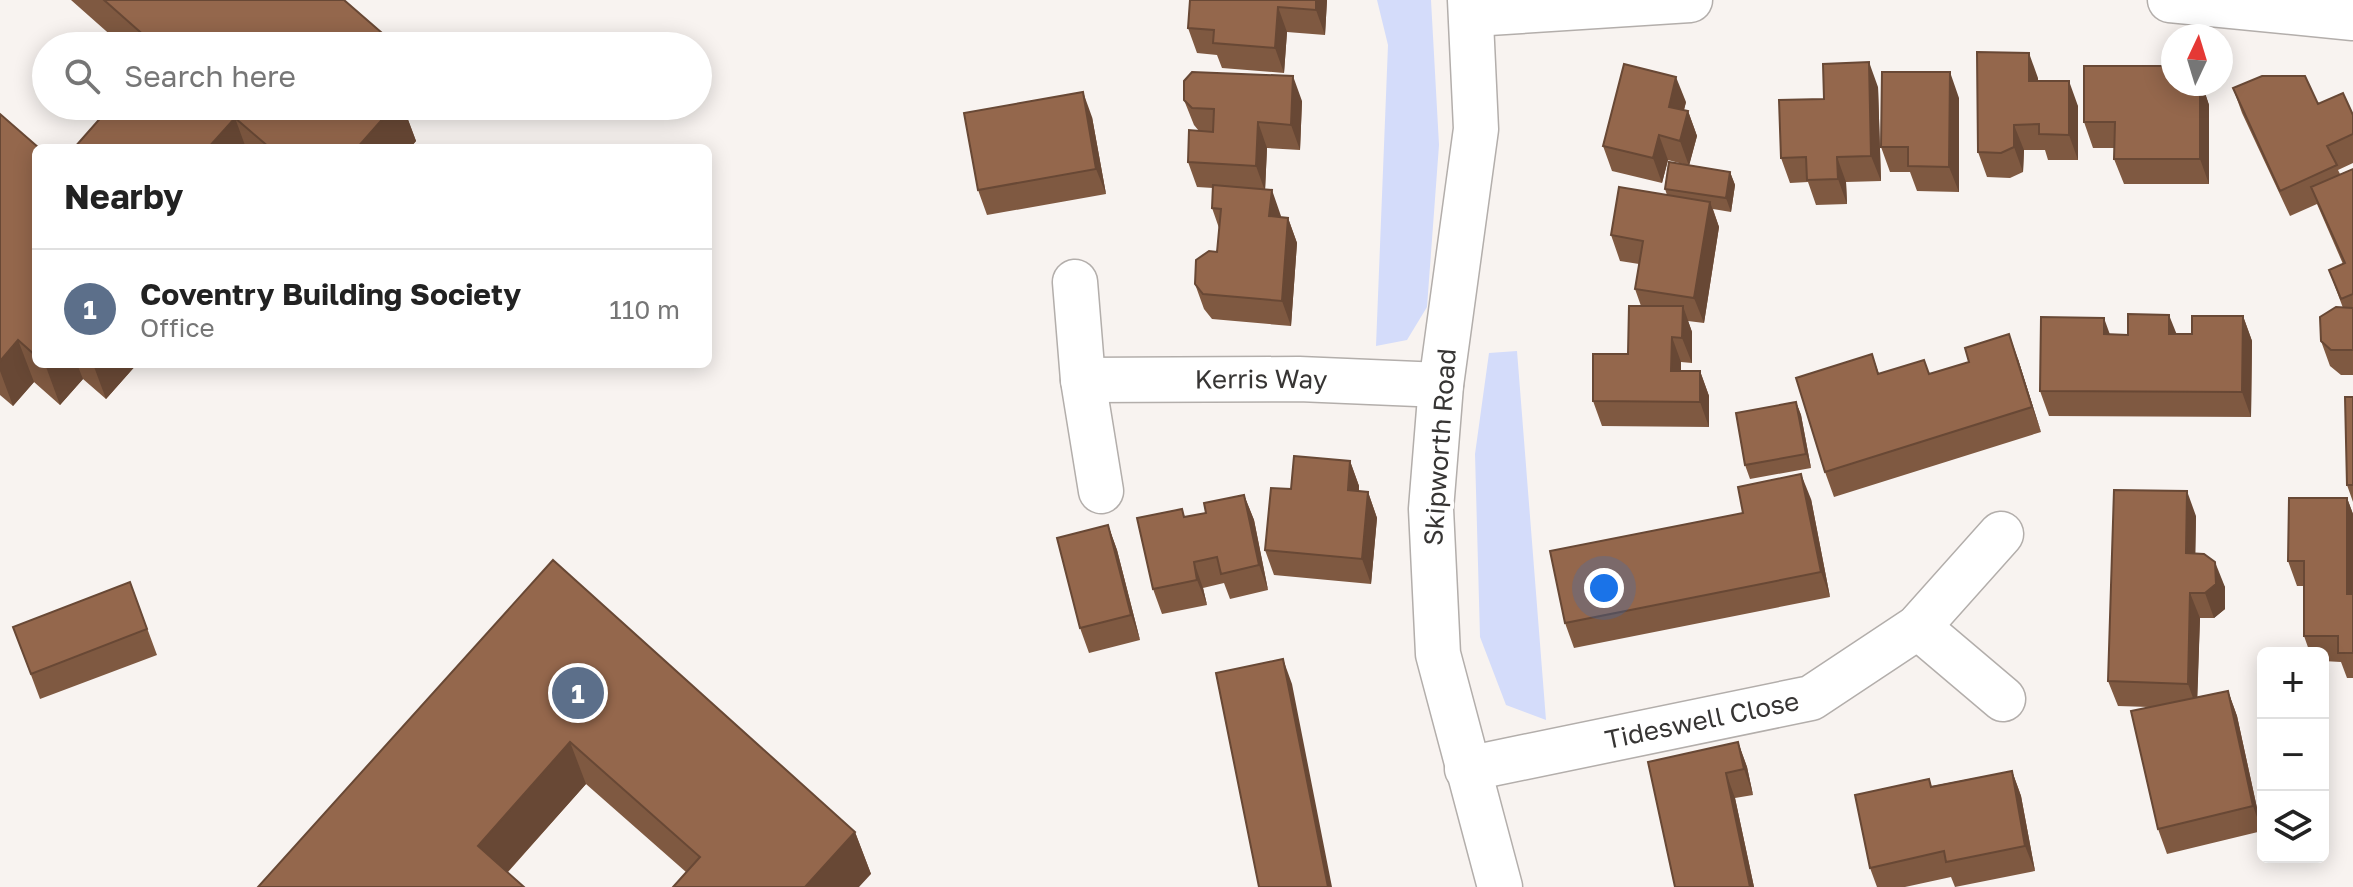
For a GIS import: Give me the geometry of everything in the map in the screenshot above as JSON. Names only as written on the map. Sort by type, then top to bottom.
[{"type":"street","points":[[1471,7],[1690,0]]},
{"type":"street","points":[[2170,0],[2353,18]]},
{"type":"street","name":"Skipworth Road","points":[[1471,7],[1476,129],[1441,385],[1431,509],[1438,654],[1500,887]]},
{"type":"street","points":[[1075,282],[1083,380],[1101,491]]},
{"type":"street","name":"Kerris Way","points":[[1083,380],[1299,379],[1441,385]]},
{"type":"street","name":"Tideswell Close","points":[[1467,769],[1811,698],[1918,627],[2001,534]]},
{"type":"street","points":[[1918,627],[2003,699]]},
{"type":"shaded area","points":[[1377,0],[1431,0],[1439,145],[1427,307],[1407,340],[1376,346],[1388,45]]},
{"type":"shaded area","points":[[1517,351],[1546,720],[1506,705],[1480,637],[1475,454],[1489,353]]},
{"type":"building","points":[[104,0],[344,0],[381,32],[140,32]]},
{"type":"building","points":[[1190,0],[1316,0],[1316,10],[1278,7],[1275,48],[1213,43],[1214,30],[1188,28]]},
{"type":"building","points":[[1977,52],[2029,53],[2029,81],[2069,81],[2069,135],[2039,134],[2039,124],[2014,125],[2014,147],[2001,153],[1978,152]]},
{"type":"building","points":[[1869,62],[1871,156],[1837,157],[1838,179],[1807,180],[1806,157],[1781,158],[1779,100],[1824,99],[1823,64]]},
{"type":"building","points":[[1624,64],[1676,77],[1669,107],[1688,111],[1680,141],[1659,135],[1653,158],[1603,146]]},
{"type":"building","points":[[2084,66],[2161,66],[2161,96],[2200,96],[2200,159],[2114,159],[2115,122],[2084,122]]},
{"type":"building","points":[[1192,72],[1293,76],[1291,125],[1258,122],[1256,166],[1188,162],[1189,130],[1213,132],[1214,109],[1192,108],[1184,100],[1184,81]]},
{"type":"building","points":[[1882,72],[1950,72],[1949,167],[1908,166],[1908,147],[1881,147]]},
{"type":"building","points":[[2262,76],[2305,76],[2318,104],[2343,93],[2353,115],[2353,134],[2327,146],[2337,165],[2280,191],[2233,88]]},
{"type":"building","points":[[1083,92],[1096,169],[978,190],[964,113]]},
{"type":"building","points":[[0,114],[34,144],[32,144],[32,352],[18,340],[0,361]]},
{"type":"building","points":[[99,120],[233,120],[212,144],[78,144]]},
{"type":"building","points":[[237,120],[382,120],[361,144],[265,144]]},
{"type":"building","points":[[1669,162],[1730,172],[1726,198],[1665,189]]},
{"type":"building","points":[[2353,169],[2353,294],[2341,299],[2329,270],[2345,263],[2311,187]]},
{"type":"building","points":[[1213,185],[1272,190],[1269,216],[1288,218],[1282,301],[1203,294],[1195,284],[1196,260],[1209,251],[1217,252],[1221,209],[1212,208]]},
{"type":"building","points":[[1619,187],[1710,202],[1694,298],[1635,289],[1643,241],[1611,235]]},
{"type":"building","points":[[1629,306],[1683,306],[1682,338],[1672,337],[1671,371],[1700,371],[1700,402],[1593,401],[1593,354],[1628,354]]},
{"type":"building","points":[[2336,307],[2353,308],[2353,350],[2331,350],[2321,341],[2320,317]]},
{"type":"building","points":[[2128,314],[2169,315],[2169,334],[2192,334],[2192,316],[2243,316],[2242,392],[2040,391],[2041,317],[2104,318],[2104,334],[2128,335]]},
{"type":"building","points":[[2009,334],[2032,407],[1825,472],[1796,378],[1872,354],[1878,374],[1924,360],[1929,374],[1969,362],[1965,348]]},
{"type":"building","points":[[2345,397],[2353,397],[2353,485],[2347,485]]},
{"type":"building","points":[[1796,402],[1806,454],[1745,465],[1736,413]]},
{"type":"building","points":[[1294,456],[1350,461],[1348,490],[1368,492],[1362,559],[1265,550],[1271,488],[1291,489]]},
{"type":"building","points":[[1801,474],[1821,572],[1565,623],[1550,551],[1743,513],[1738,487]]},
{"type":"building","points":[[2114,490],[2187,491],[2186,553],[2204,554],[2215,562],[2216,584],[2205,593],[2190,593],[2188,684],[2108,681]]},
{"type":"building","points":[[1244,495],[1259,565],[1221,574],[1217,557],[1194,562],[1197,580],[1153,589],[1137,518],[1182,509],[1184,517],[1206,513],[1204,503]]},
{"type":"building","points":[[2289,498],[2347,498],[2347,594],[2353,594],[2353,653],[2338,653],[2338,636],[2304,636],[2304,561],[2288,561]]},
{"type":"building","points":[[1108,525],[1131,615],[1080,628],[1057,538]]},
{"type":"building","points":[[553,560],[855,832],[805,887],[673,887],[700,857],[570,742],[478,846],[524,887],[258,887]]},
{"type":"building","points":[[130,582],[147,629],[31,674],[13,627]]},
{"type":"building","points":[[1283,659],[1328,887],[1259,887],[1216,673]]},
{"type":"building","points":[[2228,691],[2253,806],[2158,829],[2131,711]]},
{"type":"building","points":[[1738,742],[1744,769],[1726,773],[1750,887],[1675,887],[1648,762]]},
{"type":"building","points":[[2012,771],[2025,846],[1946,862],[1944,851],[1870,868],[1855,795],[1929,779],[1931,787]]},
{"type":"place","name":"Coventry Building Society","points":[[578,693]]}]
